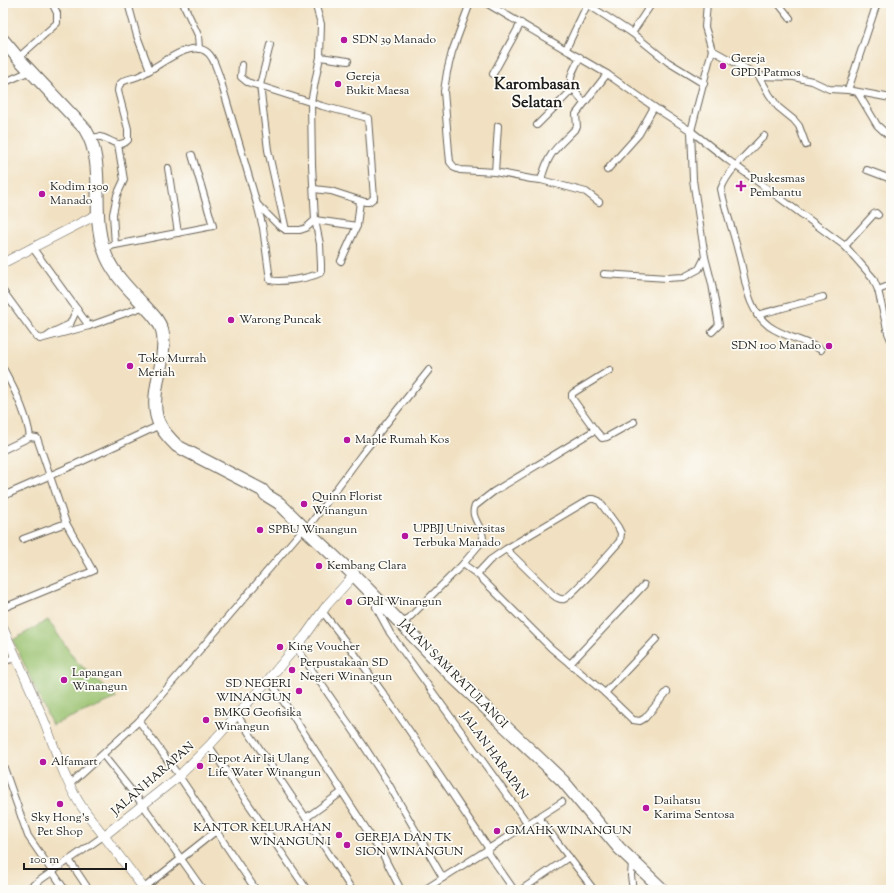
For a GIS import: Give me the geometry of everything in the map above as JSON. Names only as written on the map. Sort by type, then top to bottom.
[{"type":"highway","name":"JALAN SAM RATULANGI","points":[[3,40],[85,129],[91,139],[97,161],[98,214],[103,249],[112,268],[121,281],[156,318],[162,330],[164,342],[156,402],[160,425],[168,437],[177,446],[262,490],[266,495],[279,503],[354,575],[453,677],[563,781],[606,834],[632,862],[663,890]]},
{"type":"street","points":[[18,58],[57,23],[57,13],[52,3]]},
{"type":"street","points":[[128,3],[137,36],[150,70]]},
{"type":"street","points":[[183,3],[198,35],[199,49]]},
{"type":"street","points":[[91,139],[98,136],[118,144],[126,142],[129,136],[119,98],[118,86],[121,82],[138,77],[175,54],[193,48],[207,52],[210,55],[219,75],[257,204],[263,228],[269,266],[269,277],[272,281],[318,275],[321,271],[320,244],[315,220],[311,102],[320,57],[321,24],[315,3]]},
{"type":"street","points":[[470,3],[452,52],[444,91],[450,162],[455,168],[468,171],[495,172],[541,180],[586,192],[599,202]]},
{"type":"street","points":[[486,3],[607,74],[654,108],[691,131],[736,166],[846,246],[873,278],[888,312],[888,333],[891,340]]},
{"type":"street","points":[[632,33],[652,3]]},
{"type":"street","points":[[707,3],[705,27],[712,50],[691,131],[693,180],[705,257],[712,284],[719,325],[712,332]]},
{"type":"street","points":[[778,3],[790,18]]},
{"type":"street","points":[[848,90],[878,3]]},
{"type":"street","points":[[566,50],[588,4],[632,33],[668,62],[704,84]]},
{"type":"street","points":[[493,74],[521,23]]},
{"type":"street","points":[[270,45],[260,85],[268,150],[286,230]]},
{"type":"street","points":[[712,50],[760,76],[794,77],[812,81],[830,89],[848,90],[891,98]]},
{"type":"street","points":[[320,57],[348,61]]},
{"type":"street","points":[[580,57],[571,74],[570,80],[573,89],[584,103]]},
{"type":"street","points":[[242,64],[241,77],[247,82],[368,118],[375,194],[374,198],[369,202],[360,201],[331,192],[314,189]]},
{"type":"street","points":[[3,83],[30,71]]},
{"type":"street","points":[[541,180],[545,165],[551,154],[577,127],[576,114],[607,74]]},
{"type":"street","points":[[760,76],[769,94],[778,107],[799,126],[806,145]]},
{"type":"street","points":[[537,125],[573,89]]},
{"type":"street","points":[[858,93],[877,125],[891,138]]},
{"type":"street","points":[[607,170],[639,134],[654,108]]},
{"type":"street","points":[[495,172],[498,126]]},
{"type":"street","points":[[764,136],[736,166],[725,180],[721,189],[739,253],[746,290],[757,315],[769,326],[821,350]]},
{"type":"street","points":[[115,245],[113,221],[114,208],[117,195],[124,180],[118,144]]},
{"type":"street","points":[[103,249],[115,245],[213,226],[192,155]]},
{"type":"street","points":[[168,168],[178,233]]},
{"type":"street","points":[[867,170],[891,179]]},
{"type":"street","points":[[342,261],[357,226],[360,201]]},
{"type":"street","points":[[257,204],[278,225],[286,230],[300,230],[306,228],[315,220],[357,226]]},
{"type":"street","points":[[846,246],[874,214],[876,213],[878,215]]},
{"type":"street","points":[[3,263],[98,214]]},
{"type":"street","points":[[32,248],[89,326]]},
{"type":"street","points":[[604,274],[667,278],[684,277],[699,270],[705,257]]},
{"type":"street","points":[[878,290],[891,285]]},
{"type":"street","points":[[3,291],[38,339],[43,339],[89,326],[145,306]]},
{"type":"street","points":[[757,315],[824,297]]},
{"type":"street","points":[[43,339],[70,324],[77,309]]},
{"type":"street","points":[[4,370],[26,419],[30,437]]},
{"type":"street","points":[[70,784],[139,721],[305,529],[429,370]]},
{"type":"street","points":[[610,370],[572,394],[573,400],[601,437],[607,437],[634,422]]},
{"type":"street","points":[[3,496],[160,425]]},
{"type":"street","points":[[403,624],[463,564],[483,540],[483,533],[473,512],[475,506],[493,492],[595,430]]},
{"type":"street","points":[[3,450],[30,437],[34,437],[38,440],[66,523],[93,571],[3,608]]},
{"type":"street","points":[[477,574],[490,560],[506,548],[590,499],[599,501],[621,533],[620,541],[582,583],[564,599],[559,599],[552,595],[506,548]]},
{"type":"street","points":[[23,539],[66,523]]},
{"type":"street","points":[[463,564],[477,574],[552,648],[605,693],[630,718],[638,721],[645,718],[667,692]]},
{"type":"street","name":"JALAN HARAPAN","points":[[26,890],[105,835],[178,776],[208,746],[269,679],[305,636],[322,611],[354,575]]},
{"type":"street","points":[[570,664],[644,585]]},
{"type":"street","name":"JALAN HARAPAN","points":[[378,599],[376,607],[390,633],[528,824]]},
{"type":"street","points":[[322,611],[380,687],[514,890]]},
{"type":"street","points":[[3,628],[31,689],[70,784],[82,807],[105,835],[144,889],[216,831]]},
{"type":"street","points":[[605,693],[656,639]]},
{"type":"street","points":[[296,647],[358,736],[388,783],[443,878]]},
{"type":"street","points":[[3,661],[17,658]]},
{"type":"street","points":[[269,679],[383,855],[401,890]]},
{"type":"street","points":[[237,715],[352,890]]},
{"type":"street","points":[[139,721],[256,890]]},
{"type":"street","points":[[208,746],[307,890]]},
{"type":"street","points":[[103,755],[143,805],[203,890]]},
{"type":"street","points":[[3,765],[28,836],[65,890]]},
{"type":"street","points":[[306,818],[342,792]]},
{"type":"street","points":[[424,890],[562,802]]},
{"type":"street","points":[[539,818],[594,890]]},
{"type":"street","points":[[521,890],[569,857]]},
{"type":"street","points":[[69,860],[89,890]]},
{"type":"street","points":[[632,862],[630,876],[633,890]]},
{"type":"green space","name":"Lapangan Winangun","points":[[48,620],[76,661],[117,698],[52,725],[13,640]]},
{"type":"place","name":"SDN 39 Manado","points":[[344,40]]},
{"type":"place","name":"Gereja GPDI Patmos","points":[[723,66]]},
{"type":"place","name":"Gereja Bukit Maesa","points":[[338,84]]},
{"type":"place","name":"Puskesmas Pembantu","points":[[741,186]]},
{"type":"place","name":"Kodim 1309 Manado","points":[[42,194]]},
{"type":"place","name":"Warong Puncak","points":[[231,320]]},
{"type":"place","name":"SDN 100 Manado","points":[[829,346]]},
{"type":"place","name":"Toko Murrah Meriah","points":[[130,366]]},
{"type":"place","name":"Maple Rumah Kos","points":[[347,440]]},
{"type":"place","name":"Quinn Florist Winangun","points":[[304,504]]},
{"type":"place","name":"SPBU Winangun","points":[[260,530]]},
{"type":"place","name":"UPBJJ Universitas Terbuka Manado","points":[[405,536]]},
{"type":"place","name":"Kembang Clara","points":[[319,566]]},
{"type":"place","name":"GPdI Winangun","points":[[349,602]]},
{"type":"place","name":"King Voucher","points":[[280,647]]},
{"type":"place","name":"Perpustakaan SD Negeri Winangun","points":[[292,670]]},
{"type":"place","name":"Lapangan Winangun","points":[[64,680]]},
{"type":"place","name":"SD NEGERI WINANGUN","points":[[299,691]]},
{"type":"place","name":"BMKG Geofisika Winangun","points":[[206,720]]},
{"type":"place","name":"Alfamart","points":[[43,762]]},
{"type":"place","name":"Depot Air Isi Ulang Life Water Winangun","points":[[200,766]]},
{"type":"place","name":"Sky Hong's Pet Shop","points":[[60,804]]},
{"type":"place","name":"Daihatsu Karima Sentosa","points":[[646,808]]},
{"type":"place","name":"GMAHK WINANGUN","points":[[497,831]]},
{"type":"place","name":"KANTOR KELURAHAN WINANGUN I","points":[[339,835]]},
{"type":"place","name":"GEREJA DAN TK SION WINANGUN","points":[[347,845]]},
{"type":"district","name":"Karombasan Selatan","points":[[537,94]]}]
